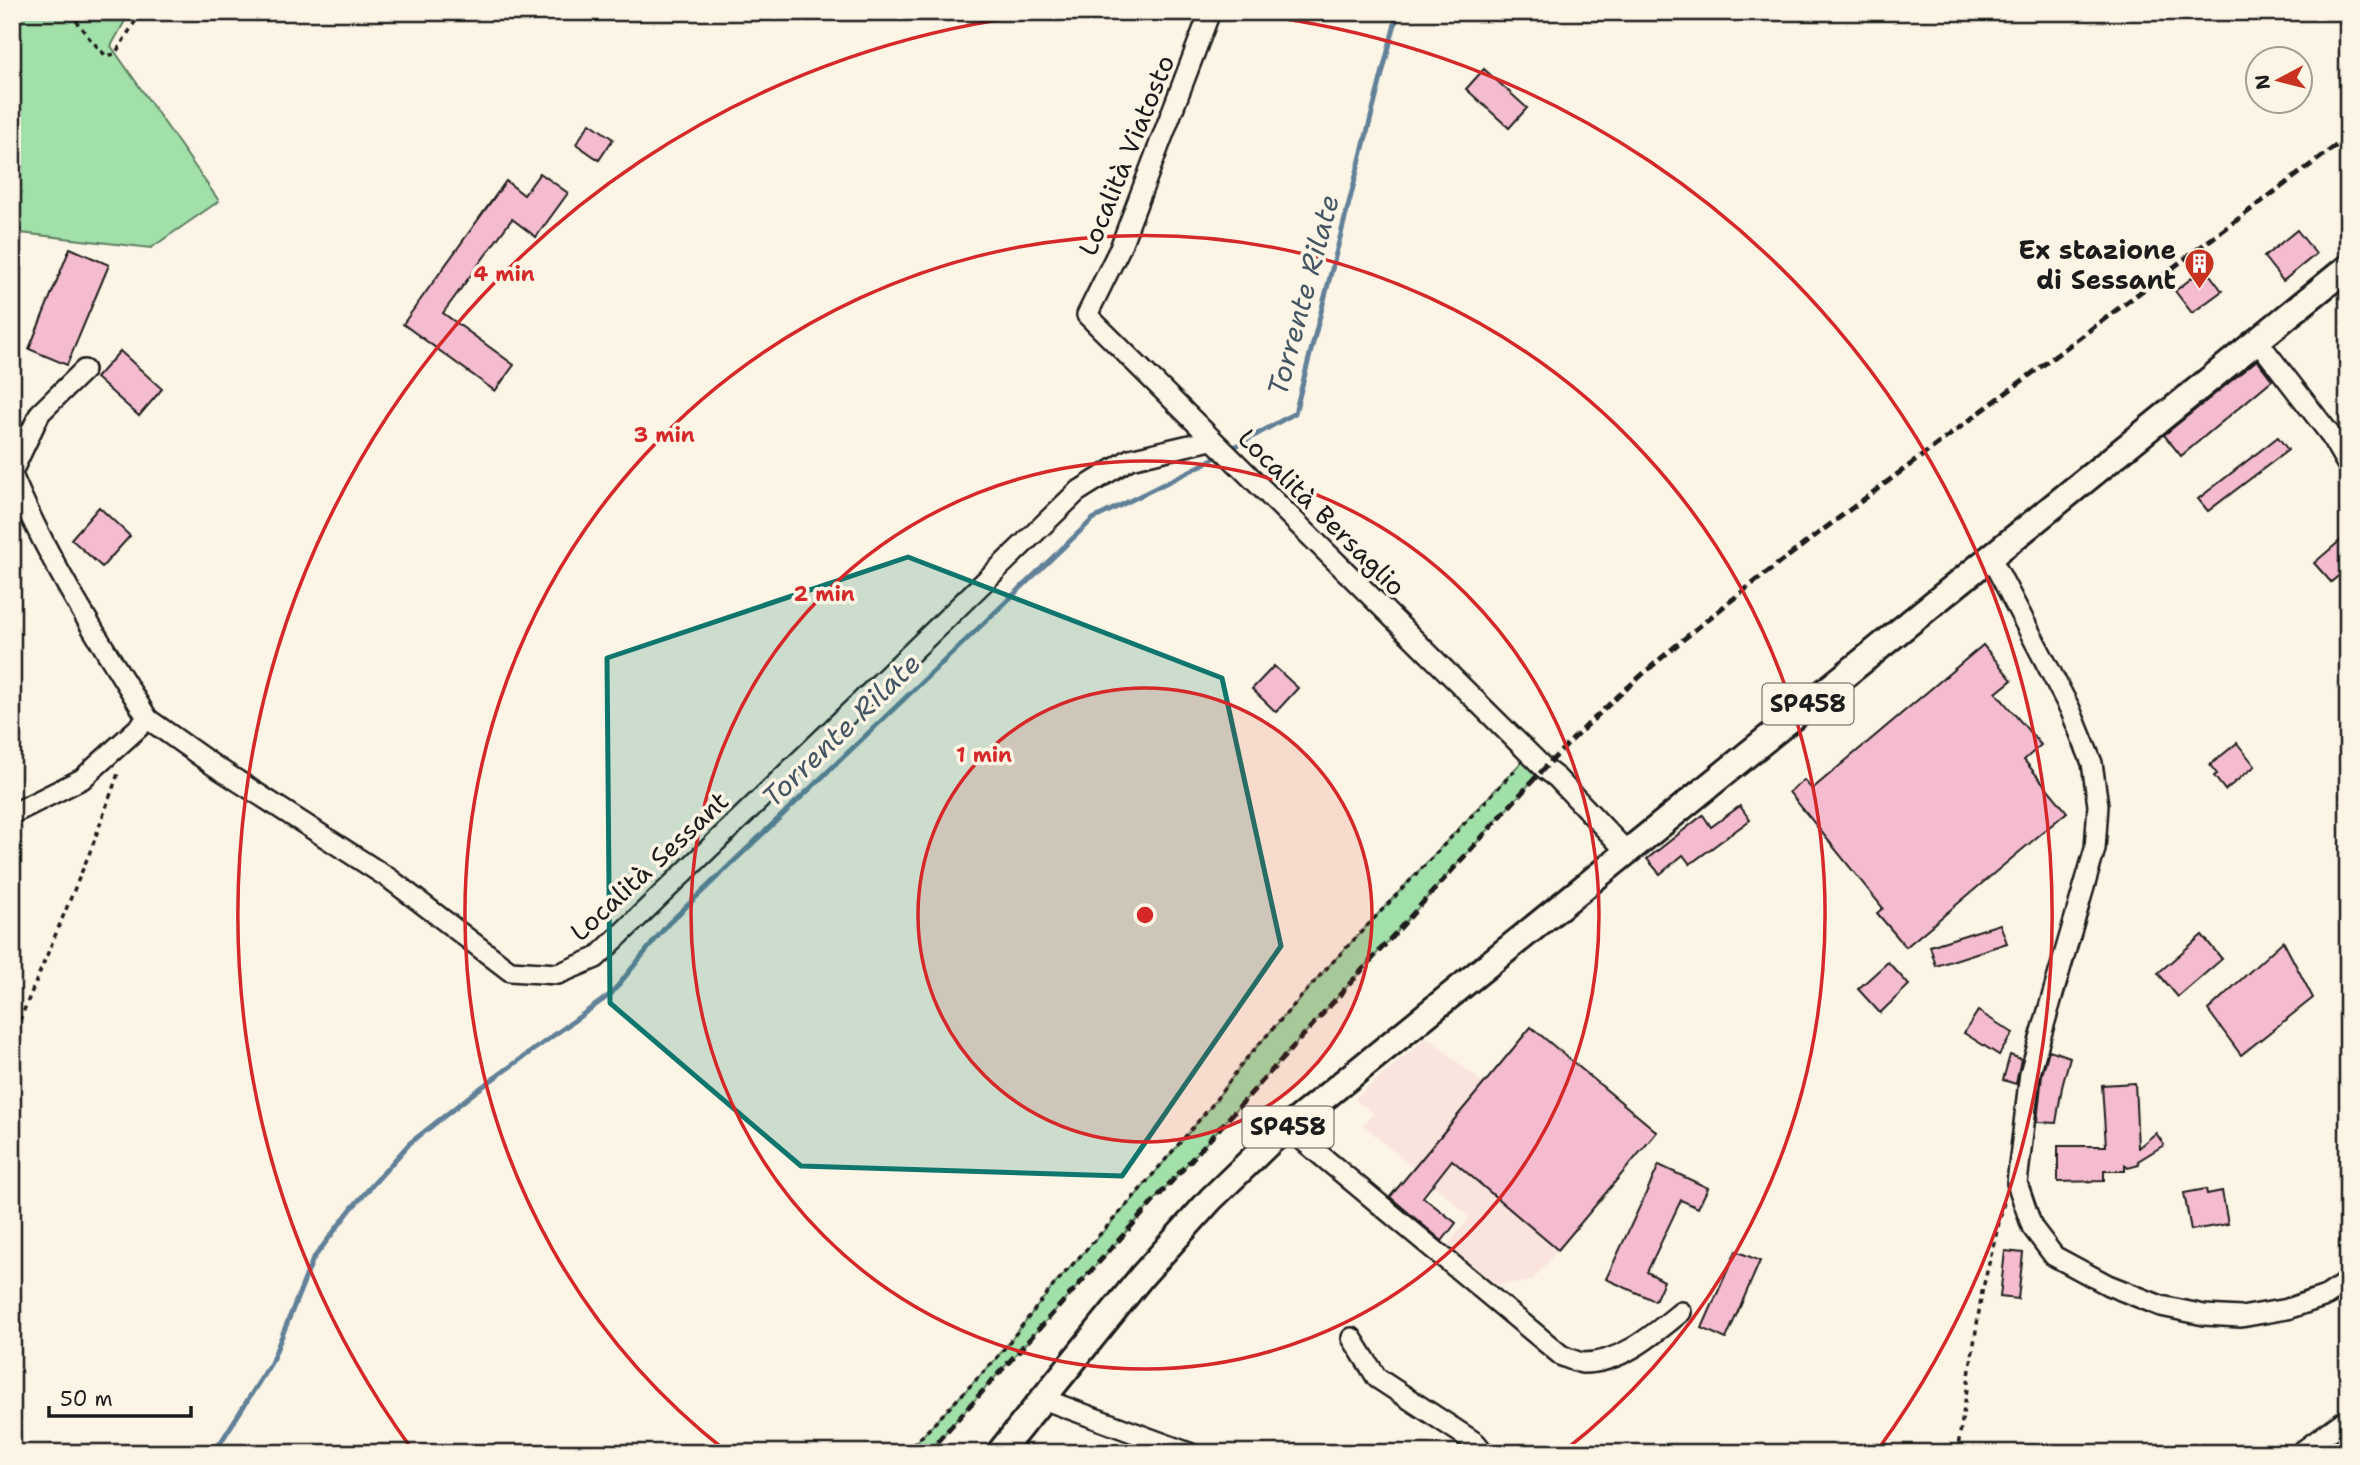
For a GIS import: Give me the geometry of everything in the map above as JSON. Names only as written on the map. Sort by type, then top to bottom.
[{"type":"main road","name":"SP458","points":[[999,1453],[1142,1276],[1211,1199],[1288,1128],[2348,267]]},
{"type":"street","name":"Località Viatosto","points":[[1087,316],[1120,248],[1210,12]]},
{"type":"street","name":"Località Bersaglio","points":[[1087,316],[1557,778],[1627,852]]},
{"type":"street","points":[[2257,340],[2329,433],[2348,466]]},
{"type":"street","points":[[12,814],[82,779],[148,719],[89,624],[32,522],[12,474],[40,413],[84,370]]},
{"type":"street","name":"Località Sessant","points":[[148,719],[213,765],[390,879],[510,971],[558,974],[596,958],[1077,492],[1130,459],[1214,443]]},
{"type":"street","points":[[1990,556],[2070,709],[2092,763],[2098,805],[2095,849],[2029,1073],[2017,1183],[2032,1227],[2054,1256],[2108,1285],[2161,1306],[2204,1315],[2241,1317],[2287,1309],[2326,1296],[2348,1281]]},
{"type":"street","points":[[1288,1128],[1562,1356],[1581,1363],[1607,1360],[1644,1342],[1681,1312]]},
{"type":"street","points":[[1352,1338],[1377,1378],[1476,1443],[1484,1453]]},
{"type":"street","points":[[1043,1399],[1189,1453]]},
{"type":"street","points":[[2300,1453],[2348,1418]]},
{"type":"path","points":[[69,12],[106,56],[115,54],[141,12]]},
{"type":"path","points":[[906,1453],[995,1360],[1054,1285],[1212,1105],[1245,1060],[1526,749]]},
{"type":"path","points":[[12,1039],[92,848],[120,769]]},
{"type":"path","points":[[1957,1453],[1982,1292],[2004,1200],[2017,1183]]},
{"type":"highlighted area","points":[[908,557],[1222,678],[1281,946],[1122,1176],[801,1166],[610,1003],[607,658]]},
{"type":"shaded area","points":[[1427,1037],[1610,1188],[1532,1281],[1494,1285],[1445,1248],[1470,1217],[1363,1125],[1374,1113],[1354,1099]]},
{"type":"green space","points":[[12,12],[130,12],[111,46],[219,201],[151,248],[12,232]]},
{"type":"green space","points":[[1530,753],[1544,768],[927,1453],[906,1453],[995,1360],[1054,1285],[1132,1200],[1212,1105],[1245,1060],[1326,969]]},
{"type":"building","points":[[1484,69],[1527,108],[1509,128],[1466,89]]},
{"type":"building","points":[[590,123],[613,139],[599,160],[576,144]]},
{"type":"building","points":[[540,173],[568,193],[536,237],[512,219],[443,313],[514,365],[495,391],[403,324],[506,181],[524,195]]},
{"type":"building","points":[[2297,230],[2316,254],[2283,281],[2264,257]]},
{"type":"building","points":[[70,248],[109,265],[67,365],[29,349]]},
{"type":"building","name":"Ex stazione di Sessant","points":[[2205,268],[2222,291],[2192,313],[2175,291]]},
{"type":"building","points":[[120,351],[162,389],[139,416],[96,378]]},
{"type":"building","points":[[2257,360],[2272,380],[2181,456],[2164,435]]},
{"type":"building","points":[[2278,437],[2288,450],[2208,511],[2198,499]]},
{"type":"building","points":[[99,507],[130,536],[102,567],[71,539]]},
{"type":"building","points":[[2348,534],[2348,568],[2331,582],[2314,563]]},
{"type":"building","points":[[1983,645],[2012,680],[1996,693],[2041,745],[2024,760],[2067,812],[1906,947],[1877,913],[1883,908],[1789,792],[1804,780],[1812,789]]},
{"type":"building","points":[[1274,666],[1298,688],[1276,712],[1252,689]]},
{"type":"building","points":[[2237,743],[2255,766],[2225,790],[2214,776],[2217,774],[2210,765]]},
{"type":"building","points":[[1740,806],[1750,820],[1690,864],[1683,855],[1660,874],[1647,859],[1703,815],[1711,827]]},
{"type":"building","points":[[2000,924],[2007,943],[1936,966],[1930,946]]},
{"type":"building","points":[[2202,935],[2222,959],[2178,997],[2158,973]]},
{"type":"building","points":[[2283,941],[2313,998],[2241,1055],[2208,1010]]},
{"type":"building","points":[[1888,962],[1909,985],[1880,1013],[1858,989]]},
{"type":"building","points":[[1978,1011],[2013,1033],[1999,1055],[1964,1033]]},
{"type":"building","points":[[1531,1027],[1657,1132],[1558,1250],[1452,1160],[1423,1197],[1456,1223],[1442,1241],[1390,1197]]},
{"type":"building","points":[[2049,1050],[2070,1057],[2056,1123],[2037,1122],[2042,1075]]},
{"type":"building","points":[[2010,1055],[2021,1059],[2016,1084],[2003,1080]]},
{"type":"building","points":[[2135,1083],[2138,1148],[2156,1133],[2164,1145],[2138,1161],[2139,1165],[2128,1168],[2125,1165],[2125,1171],[2104,1171],[2104,1181],[2058,1182],[2058,1146],[2106,1146],[2102,1085]]},
{"type":"building","points":[[1659,1165],[1708,1188],[1698,1208],[1681,1200],[1647,1272],[1664,1281],[1655,1301],[1606,1279]]},
{"type":"building","points":[[2206,1189],[2207,1194],[2222,1191],[2228,1224],[2191,1230],[2184,1193]]},
{"type":"building","points":[[1736,1251],[1760,1261],[1726,1339],[1702,1328]]},
{"type":"building","points":[[2005,1251],[2023,1253],[2018,1299],[2000,1297]]},
{"type":"waterway","name":"Torrente Rilate","points":[[214,1453],[271,1363],[313,1259],[351,1209],[410,1143],[475,1092],[611,994],[668,924],[1093,519],[1202,465],[1295,413],[1398,12]]},
{"type":"railway","points":[[927,1453],[1527,787],[1614,700],[1707,620],[1804,544],[2348,137]]},
{"type":"place","name":"Ex stazione di Sessant","points":[[2199,291]]}]
